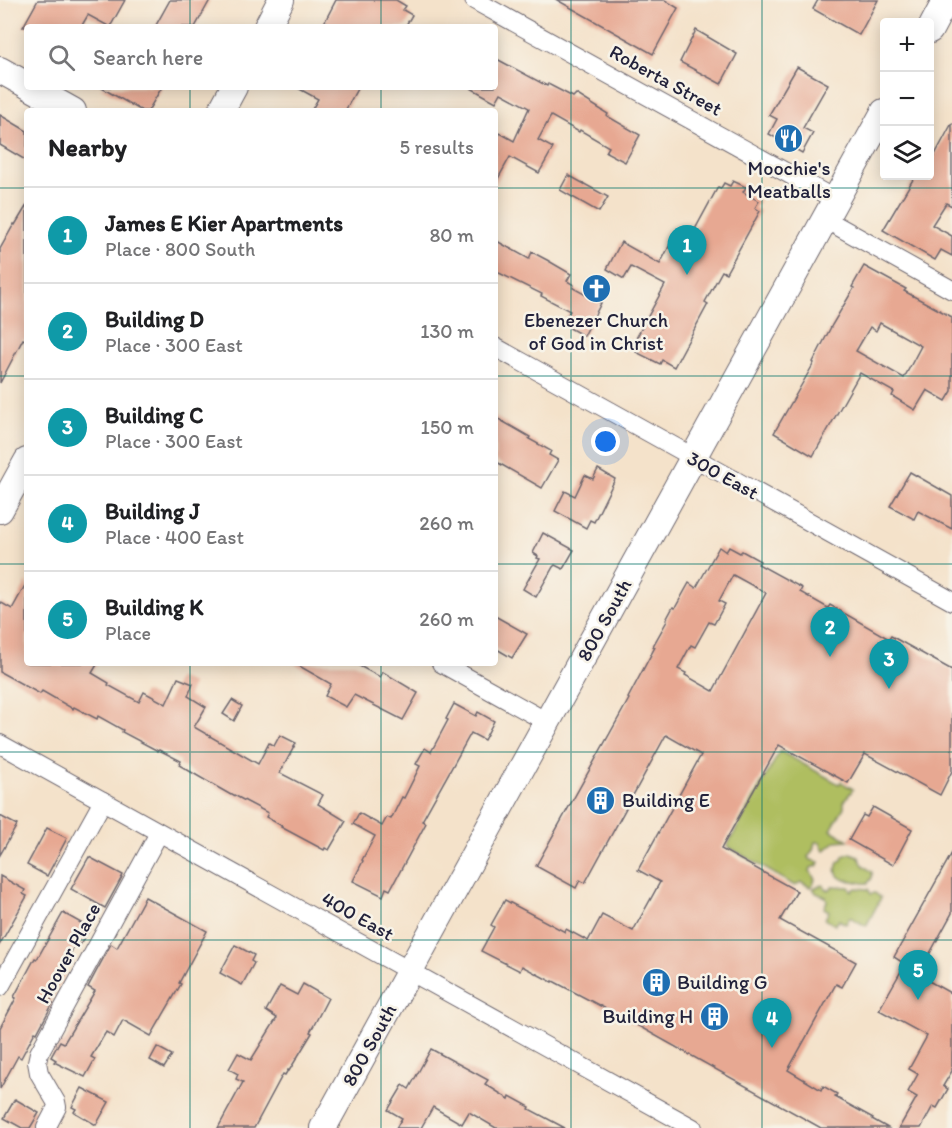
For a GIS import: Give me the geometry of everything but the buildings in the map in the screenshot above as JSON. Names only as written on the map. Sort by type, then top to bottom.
[{"type":"main road","points":[[269,24],[281,0]]},
{"type":"main road","points":[[934,22],[946,0]]},
{"type":"main road","points":[[0,70],[24,84]]},
{"type":"main road","points":[[35,90],[68,108]]},
{"type":"main road","points":[[223,108],[232,90]]},
{"type":"main road","name":"800 South","points":[[323,1128],[880,121]]},
{"type":"main road","points":[[0,510],[24,466]]},
{"type":"street","name":"Roberta Street","points":[[474,0],[830,210],[952,290]]},
{"type":"street","name":"300 East","points":[[498,349],[952,601]]},
{"type":"street","points":[[446,666],[548,722]]},
{"type":"street","name":"400 East","points":[[0,744],[693,1128]]},
{"type":"street","points":[[0,987],[103,801]]},
{"type":"street","name":"Hoover Place","points":[[45,1128],[57,1107],[39,1073],[37,1062],[39,1053],[159,833]]},
{"type":"green space","points":[[780,751],[839,784],[841,782],[853,789],[831,830],[848,840],[836,841],[824,851],[820,842],[815,842],[808,857],[819,862],[817,867],[811,868],[810,871],[815,879],[810,887],[801,882],[795,886],[727,846]]},
{"type":"green space","points":[[851,853],[858,856],[863,865],[872,872],[872,878],[868,883],[844,880],[837,874],[838,862],[843,856]]},
{"type":"green space","points":[[823,885],[827,890],[832,886],[849,887],[852,891],[856,888],[868,889],[871,894],[875,893],[881,898],[866,926],[850,917],[846,924],[839,920],[835,925],[825,919],[829,911],[824,908],[826,897],[816,893],[813,888]]},
{"type":"place","name":"Moochie's Meatballs","points":[[789,138]]},
{"type":"place","name":"James E Kier Apartments","points":[[687,275]]},
{"type":"place","name":"Ebenezer Church of God in Christ","points":[[596,289]]},
{"type":"place","name":"Building D","points":[[830,657]]},
{"type":"place","name":"Building C","points":[[889,689]]},
{"type":"place","name":"Building E","points":[[601,800]]},
{"type":"place","name":"Building G","points":[[656,982]]},
{"type":"place","name":"Building K","points":[[918,1000]]},
{"type":"place","name":"Building H","points":[[714,1016]]},
{"type":"place","name":"Building J","points":[[772,1048]]}]
